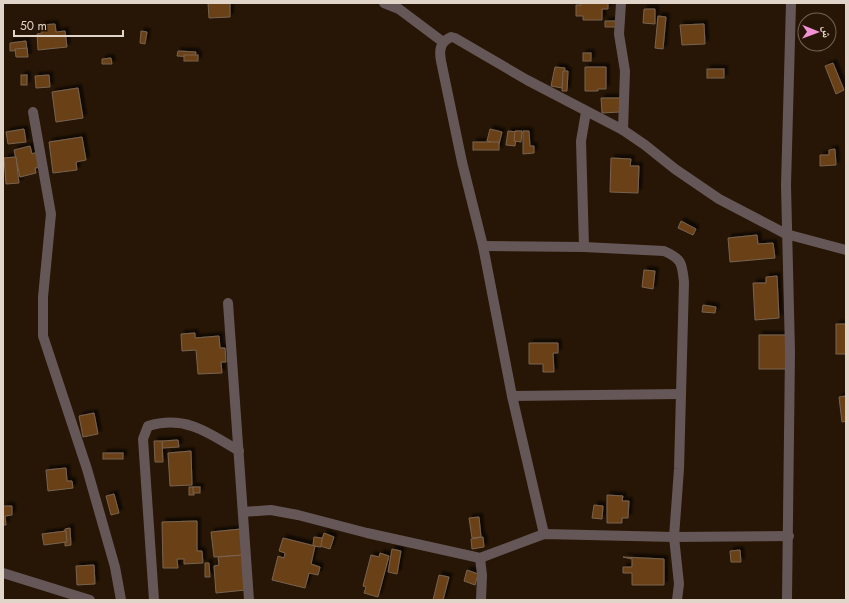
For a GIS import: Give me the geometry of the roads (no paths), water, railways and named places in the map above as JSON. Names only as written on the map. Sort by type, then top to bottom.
[{"type":"street","points":[[384,3],[399,9],[443,42]]},
{"type":"street","points":[[621,3],[619,40],[625,71],[623,130]]},
{"type":"street","points":[[787,600],[789,536],[790,352],[786,234],[791,3]]},
{"type":"street","points":[[544,534],[512,396],[483,246],[462,162],[441,61],[440,47],[443,42],[451,37],[455,38],[586,112],[623,130],[645,145],[675,169],[719,199],[786,234],[846,250]]},
{"type":"street","points":[[33,112],[51,214],[43,297],[43,336],[87,469],[115,567],[121,600]]},
{"type":"street","points":[[584,247],[581,141],[586,112]]},
{"type":"street","points":[[483,246],[584,247],[664,251],[676,256],[682,265],[684,282],[679,470],[674,537],[679,584],[678,600]]},
{"type":"street","points":[[228,303],[244,512],[249,600]]},
{"type":"street","points":[[512,396],[680,394]]},
{"type":"street","points":[[154,600],[143,439],[148,426],[161,422],[188,423],[217,437],[239,451]]},
{"type":"street","points":[[244,512],[271,510],[298,515],[367,533],[480,558],[544,534],[674,537],[789,536]]},
{"type":"street","points":[[480,558],[482,575],[481,600]]},
{"type":"street","points":[[3,573],[90,600]]}]
